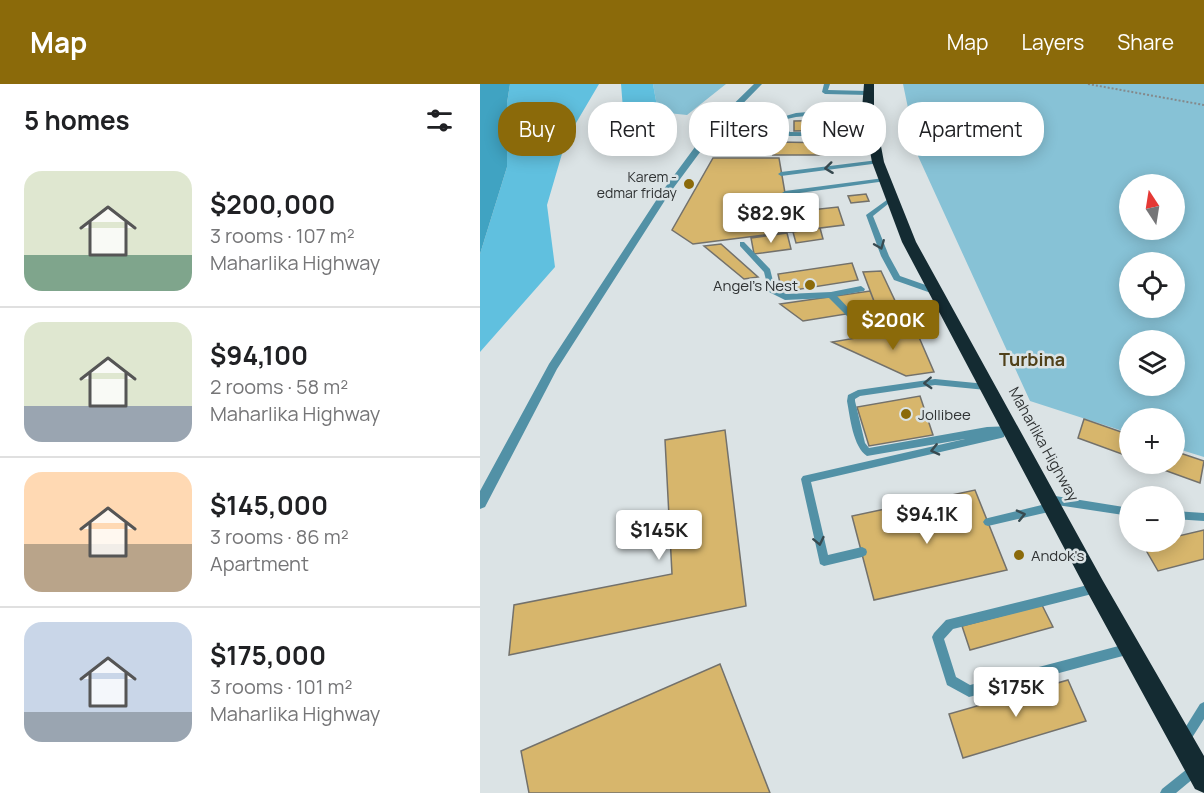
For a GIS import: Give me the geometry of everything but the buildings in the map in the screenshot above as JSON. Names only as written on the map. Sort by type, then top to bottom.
[{"type":"highway","name":"Maharlika Highway","points":[[877,156],[891,199],[934,291],[1012,430],[1130,650],[1201,774]]},
{"type":"street","points":[[480,503],[553,368],[633,240],[712,130],[758,84]]},
{"type":"lane","points":[[826,84],[825,92],[868,89]]},
{"type":"lane","points":[[801,116],[784,118],[783,130],[789,134],[801,134]]},
{"type":"lane","points":[[781,174],[878,162]]},
{"type":"lane","points":[[785,193],[884,180]]},
{"type":"lane","points":[[891,199],[869,214],[885,256],[897,278],[934,291]]},
{"type":"lane","points":[[742,244],[767,271],[772,290],[785,297],[831,295],[861,289]]},
{"type":"lane","points":[[831,295],[853,317],[871,320],[944,309]]},
{"type":"lane","points":[[986,387],[935,382],[858,393],[852,397],[851,401],[861,444],[867,452],[987,431],[1012,430]]},
{"type":"lane","points":[[862,552],[824,561],[806,479],[984,439],[1012,430]]},
{"type":"lane","points":[[988,522],[1051,503],[1119,511]]},
{"type":"lane","points":[[1185,516],[1204,517]]},
{"type":"lane","points":[[1096,588],[951,624],[938,637],[951,681],[969,691],[1130,650]]},
{"type":"lane","points":[[1183,742],[1204,708]]},
{"type":"lane","points":[[1166,793],[1201,774]]},
{"type":"path","points":[[1088,84],[1204,105]]},
{"type":"shaded area","points":[[480,84],[510,84],[507,102],[498,102],[498,156],[507,156],[507,167],[480,254]]},
{"type":"shaded area","points":[[510,84],[599,84],[576,123],[576,102],[507,102]]},
{"type":"shaded area","points":[[621,84],[653,84],[656,102],[622,102]]},
{"type":"shaded area","points":[[653,84],[726,84],[703,102],[689,102],[687,115],[677,114],[677,102],[656,102]]},
{"type":"shaded area","points":[[903,84],[1204,84],[1204,457],[1185,451],[1185,408],[1119,408],[1119,430],[1030,401],[918,156],[1044,156],[1044,102],[907,102]]},
{"type":"shaded area","points":[[507,156],[561,156],[547,205],[555,267],[480,352],[480,254],[507,167]]},
{"type":"place","name":"Karem - edmar friday","points":[[689,184]]},
{"type":"place","name":"Angel's Nest","points":[[810,285]]},
{"type":"place","name":"Jollibee","points":[[906,414]]},
{"type":"place","name":"Andok's","points":[[1019,555]]},
{"type":"district","name":"Turbina","points":[[1032,359]]}]
